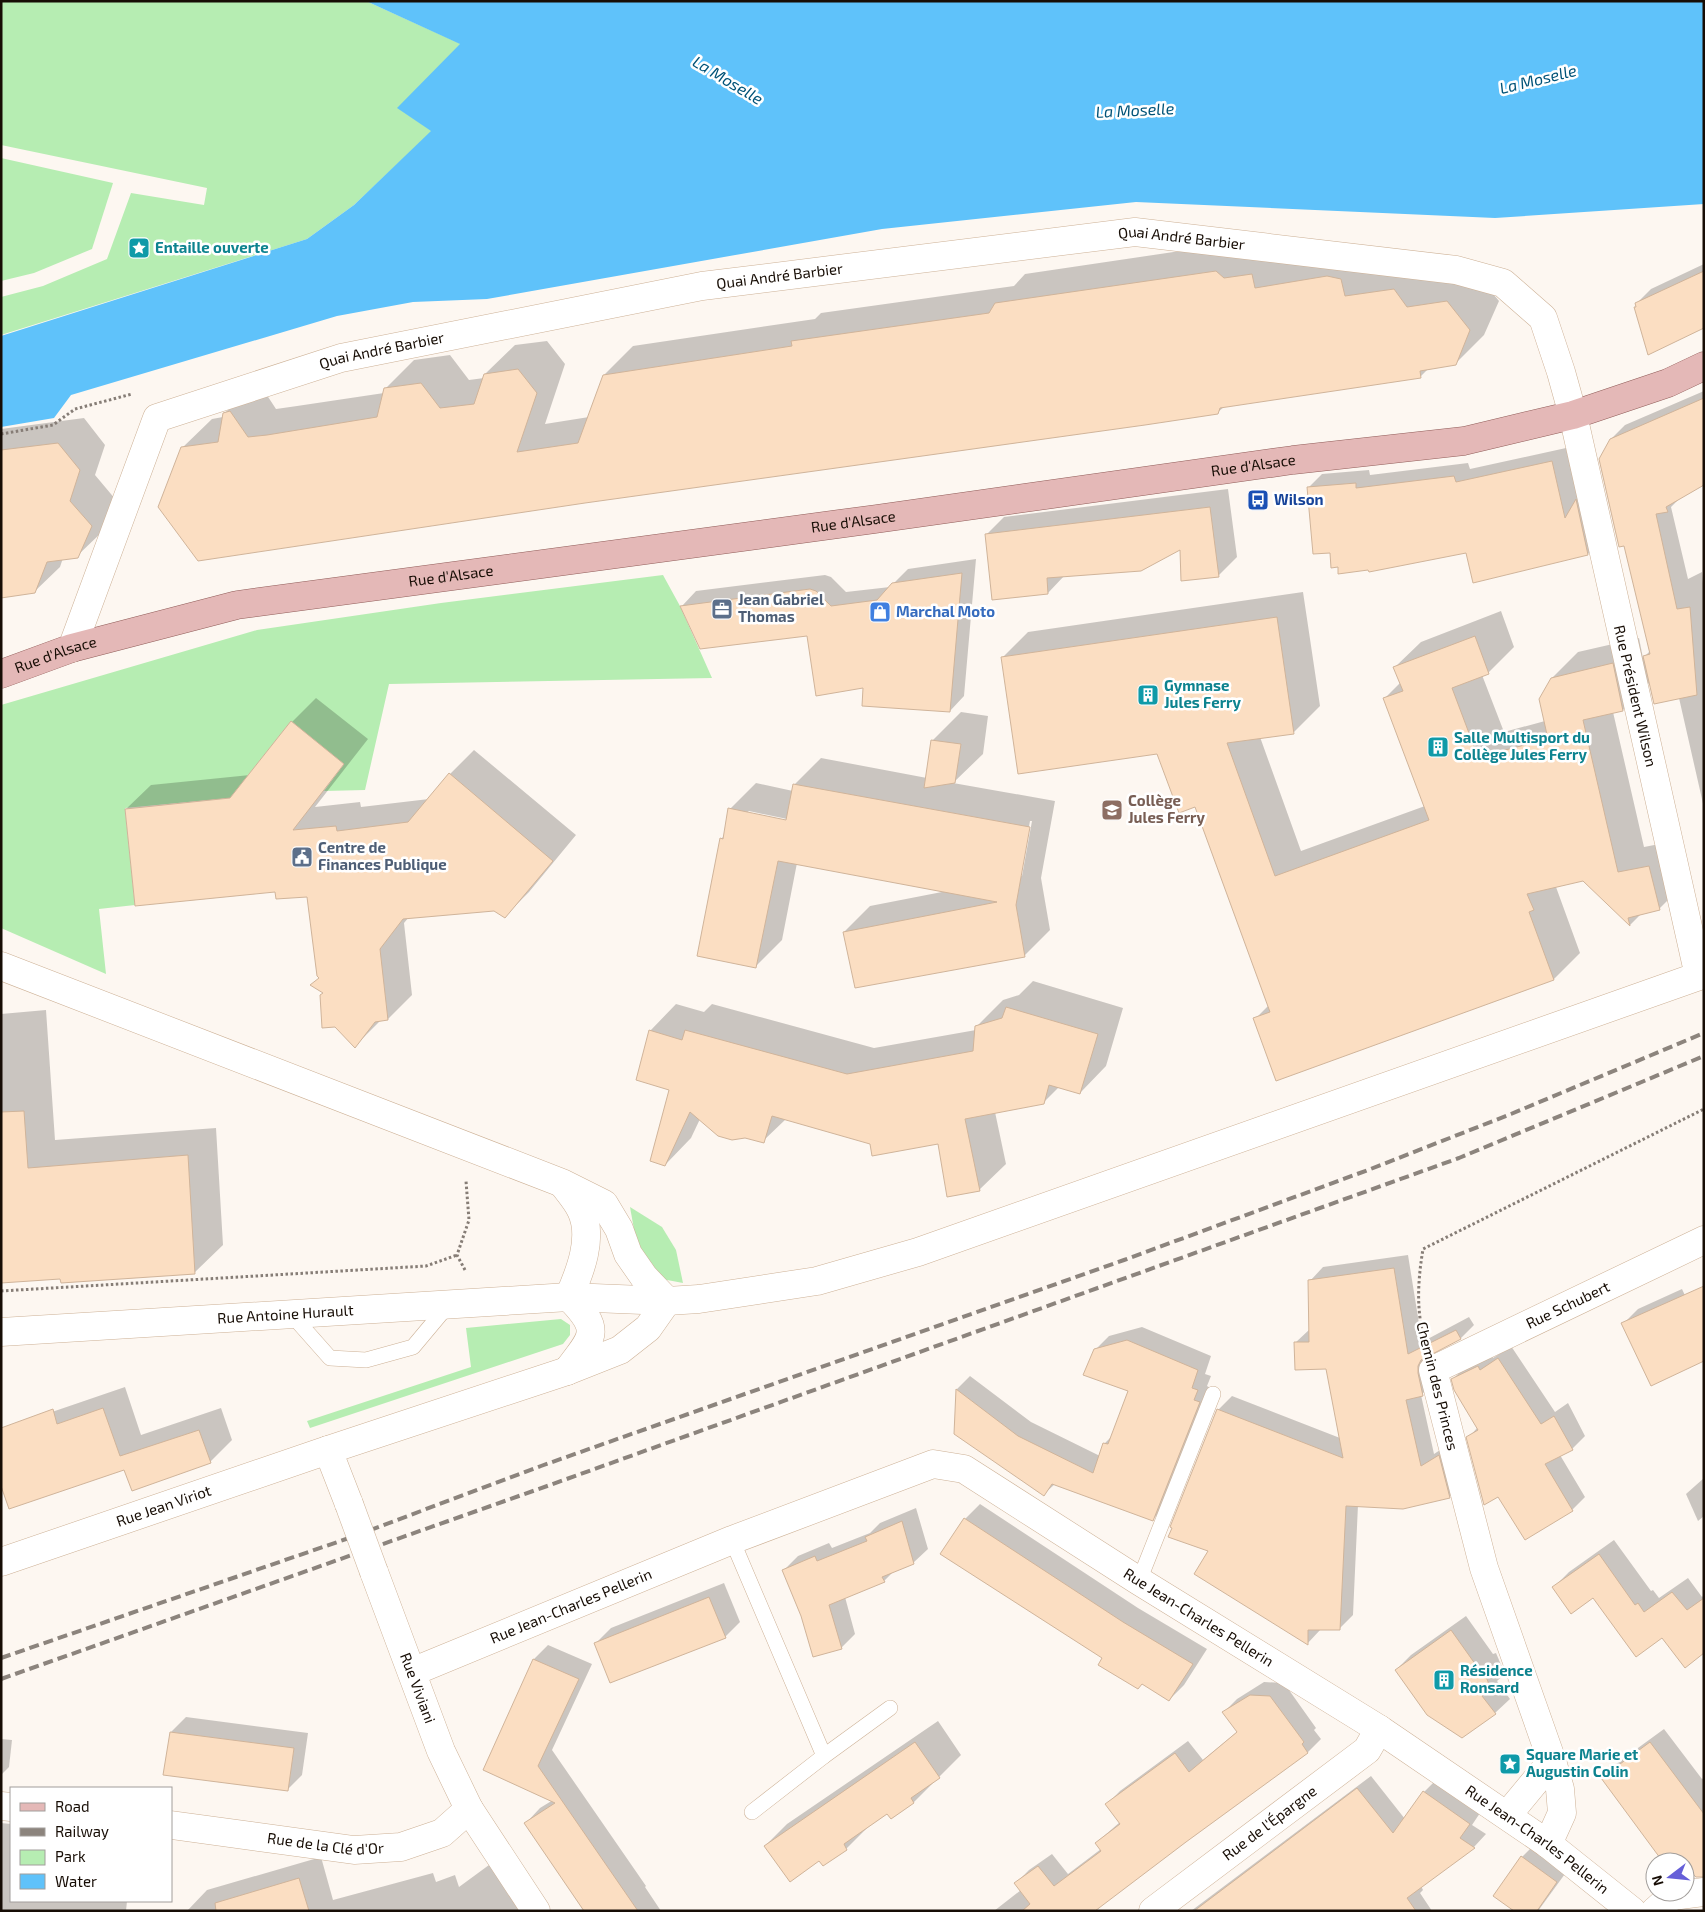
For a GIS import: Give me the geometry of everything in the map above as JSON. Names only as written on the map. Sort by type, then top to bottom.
[{"type":"main road","name":"Rue d'Alsace","points":[[1,674],[72,648],[238,605],[866,521],[1293,460],[1464,441],[1573,415],[1668,383],[1704,366]]},
{"type":"street","name":"Quai André Barbier","points":[[72,648],[157,418],[342,358],[702,286],[1135,232],[1456,270],[1503,283],[1543,318],[1573,415]]},
{"type":"street","name":"Rue Président Wilson","points":[[1573,415],[1701,976]]},
{"type":"street","points":[[1,966],[562,1183],[604,1204],[619,1229],[628,1254],[644,1277],[667,1301]]},
{"type":"street","name":"Rue Antoine Hurault","points":[[1,1332],[568,1297],[667,1301],[699,1299],[817,1281],[918,1252],[1701,976]]},
{"type":"street","points":[[562,1183],[582,1210],[585,1230],[585,1250],[578,1276],[568,1297],[591,1323],[591,1335],[585,1347],[567,1371]]},
{"type":"street","name":"Rue Schubert","points":[[1433,1370],[1704,1240]]},
{"type":"street","name":"Rue Jean Viriot","points":[[1,1562],[328,1450],[567,1371],[620,1350],[648,1328],[667,1301]]},
{"type":"street","name":"Chemin des Princes","points":[[1433,1370],[1484,1568],[1560,1789],[1562,1813],[1548,1844]]},
{"type":"street","name":"Rue Viviani","points":[[328,1450],[441,1750],[469,1809],[536,1911]]},
{"type":"street","name":"Rue Jean-Charles Pellerin","points":[[412,1672],[732,1540],[933,1464],[964,1469],[1140,1581],[1379,1728],[1548,1844],[1632,1911]]},
{"type":"street","name":"Rue de l'Épargne","points":[[1153,1911],[1367,1750],[1379,1728]]},
{"type":"street","points":[[1509,1816],[1514,1807],[1552,1762]]},
{"type":"street","name":"Rue de la Clé d'Or","points":[[172,1826],[354,1850],[400,1848],[442,1833],[469,1809]]},
{"type":"street","points":[[1655,1911],[1672,1896],[1704,1892]]},
{"type":"lane","points":[[291,1314],[330,1358],[366,1360],[413,1347],[461,1303]]},
{"type":"lane","points":[[1140,1581],[1213,1394]]},
{"type":"lane","points":[[732,1540],[824,1756]]},
{"type":"lane","points":[[752,1812],[890,1708]]},
{"type":"path","name":"Chemin des Princes","points":[[1433,1370],[1421,1326],[1418,1285],[1422,1249],[1704,1109]]},
{"type":"path","points":[[461,1303],[470,1278],[457,1255],[470,1220],[466,1180]]},
{"type":"path","points":[[1,1291],[426,1266],[457,1255]]},
{"type":"green space","points":[[1,1],[366,1],[461,44],[398,108],[432,131],[354,205],[307,239],[1,335],[1,297],[43,286],[107,259],[131,193],[204,205],[207,188],[1,145]]},
{"type":"green space","points":[[1,158],[113,183],[92,249],[34,273],[1,281]]},
{"type":"green space","points":[[663,575],[680,606],[712,678],[389,684],[365,790],[324,791],[344,764],[291,722],[230,798],[125,808],[135,905],[99,909],[106,974],[1,928],[1,705],[257,630],[441,603]]},
{"type":"green space","points":[[630,1207],[662,1227],[676,1250],[683,1283],[662,1279],[637,1246]]},
{"type":"green space","points":[[561,1319],[570,1325],[570,1335],[563,1344],[310,1428],[307,1421],[471,1367],[466,1328]]},
{"type":"water","name":"La Moselle","points":[[366,1],[1704,1],[1704,204],[1495,218],[1136,202],[882,229],[487,299],[413,302],[337,316],[71,395],[54,418],[1,427],[1,336],[307,239],[354,205],[431,131],[397,108],[460,44]]},
{"type":"building","points":[[1216,271],[1224,278],[1252,274],[1255,288],[1327,276],[1341,279],[1345,296],[1394,289],[1407,307],[1447,301],[1470,330],[1456,365],[1420,371],[1421,378],[1220,408],[1218,414],[1145,425],[585,503],[198,561],[158,507],[181,447],[218,442],[223,413],[230,411],[248,437],[267,435],[377,417],[384,388],[421,383],[440,408],[474,404],[484,374],[518,369],[537,393],[517,452],[578,443],[603,375],[792,346],[791,341],[989,313],[995,303]]},
{"type":"building","points":[[1704,271],[1704,328],[1648,355],[1634,307],[1636,307],[1635,303]]},
{"type":"building","points":[[1704,398],[1704,485],[1666,507],[1668,512],[1656,514],[1677,609],[1690,607],[1697,695],[1654,704],[1643,656],[1650,654],[1624,546],[1619,547],[1599,459],[1610,439]]},
{"type":"building","points":[[58,443],[80,470],[70,501],[92,526],[78,558],[47,562],[35,593],[1,598],[1,450]]},
{"type":"building","points":[[1552,461],[1565,518],[1576,499],[1588,555],[1473,583],[1466,553],[1369,572],[1368,570],[1338,574],[1338,567],[1331,568],[1330,553],[1313,554],[1307,487],[1356,483],[1356,488],[1454,476],[1456,482]]},
{"type":"building","points":[[1210,507],[1219,577],[1181,581],[1180,550],[1141,571],[1047,578],[1048,594],[992,600],[985,534]]},
{"type":"building","points":[[962,573],[950,712],[862,706],[863,688],[816,696],[807,636],[700,649],[680,606],[810,589],[816,591],[831,606],[877,600],[892,583]]},
{"type":"building","points":[[1277,617],[1294,734],[1227,743],[1275,876],[1429,820],[1383,698],[1403,691],[1393,667],[1475,636],[1489,674],[1452,688],[1478,757],[1548,739],[1539,699],[1551,678],[1613,663],[1623,711],[1583,720],[1618,872],[1649,866],[1660,910],[1628,918],[1630,926],[1583,881],[1527,894],[1534,910],[1529,912],[1554,980],[1276,1081],[1253,1018],[1270,1012],[1195,807],[1179,813],[1157,754],[1018,774],[1001,657]]},
{"type":"building","points":[[291,721],[344,764],[293,830],[336,826],[337,831],[408,822],[449,773],[553,861],[505,918],[494,911],[403,919],[380,949],[388,1020],[375,1022],[355,1048],[335,1027],[322,1028],[320,995],[323,993],[310,985],[319,978],[317,976],[307,897],[276,899],[275,892],[135,906],[125,809],[230,798]]},
{"type":"building","points":[[931,740],[961,744],[955,783],[924,788]]},
{"type":"building","points":[[793,784],[1030,827],[1016,905],[1025,957],[855,988],[843,932],[997,902],[778,861],[756,968],[697,956],[720,838],[723,839],[728,808],[786,820]]},
{"type":"building","points":[[1006,1007],[1098,1034],[1080,1094],[1049,1085],[1044,1104],[965,1119],[980,1191],[947,1197],[938,1144],[872,1156],[870,1144],[772,1116],[764,1143],[745,1138],[732,1140],[718,1136],[690,1112],[665,1166],[650,1161],[669,1090],[636,1080],[649,1030],[682,1040],[685,1030],[847,1074],[973,1051],[975,1026],[1002,1018]]},
{"type":"building","points":[[24,1111],[28,1168],[188,1155],[195,1274],[61,1283],[60,1279],[1,1283],[1,1112]]},
{"type":"building","points":[[1394,1268],[1408,1354],[1456,1330],[1461,1339],[1421,1360],[1418,1366],[1418,1373],[1423,1396],[1406,1400],[1421,1466],[1439,1455],[1450,1498],[1403,1509],[1346,1506],[1340,1630],[1308,1630],[1308,1645],[1194,1574],[1208,1551],[1168,1537],[1172,1528],[1170,1527],[1217,1409],[1343,1458],[1326,1369],[1295,1370],[1294,1342],[1309,1342],[1308,1280]]},
{"type":"building","points":[[1704,1286],[1704,1361],[1651,1386],[1621,1323]]},
{"type":"building","points":[[1127,1340],[1198,1370],[1192,1388],[1198,1390],[1194,1400],[1200,1402],[1153,1521],[1052,1484],[1044,1496],[954,1434],[956,1389],[1018,1436],[1093,1473],[1103,1443],[1108,1444],[1128,1391],[1083,1375],[1094,1349]]},
{"type":"building","points":[[1498,1358],[1541,1424],[1554,1416],[1573,1450],[1545,1464],[1573,1511],[1525,1540],[1498,1497],[1484,1505],[1466,1437],[1478,1430],[1454,1390],[1451,1379],[1478,1366],[1480,1370]]},
{"type":"building","points":[[103,1408],[120,1456],[199,1430],[211,1463],[132,1491],[124,1470],[9,1509],[1,1486],[1,1428],[53,1409],[57,1424]]},
{"type":"building","points":[[964,1518],[1123,1622],[1193,1664],[1169,1701],[1142,1684],[1138,1689],[1098,1665],[1102,1658],[940,1554]]},
{"type":"building","points":[[902,1521],[914,1564],[882,1577],[885,1582],[829,1605],[842,1649],[813,1657],[801,1616],[782,1570],[815,1556],[817,1561],[867,1541],[865,1537]]},
{"type":"building","points":[[1599,1554],[1635,1605],[1638,1603],[1644,1612],[1672,1592],[1687,1610],[1704,1598],[1704,1653],[1685,1668],[1662,1638],[1636,1657],[1593,1598],[1571,1614],[1552,1587]]},
{"type":"building","points":[[709,1597],[726,1638],[610,1683],[594,1643]]},
{"type":"building","name":"Résidence Ronsard","points":[[1451,1630],[1478,1668],[1482,1667],[1491,1689],[1482,1696],[1496,1714],[1462,1738],[1427,1715],[1395,1670]]},
{"type":"building","points":[[533,1659],[579,1679],[538,1766],[638,1911],[584,1911],[524,1823],[555,1803],[483,1770]]},
{"type":"building","points":[[1250,1695],[1270,1696],[1304,1742],[1302,1744],[1308,1753],[1095,1911],[1022,1911],[1030,1904],[1014,1883],[1038,1866],[1054,1886],[1101,1851],[1095,1843],[1120,1824],[1105,1804],[1175,1753],[1189,1772],[1237,1732],[1222,1712]]},
{"type":"building","points":[[170,1732],[294,1748],[288,1791],[163,1775]]},
{"type":"building","points":[[915,1742],[940,1778],[911,1798],[914,1803],[891,1819],[887,1814],[844,1844],[847,1850],[823,1866],[819,1861],[790,1882],[764,1846]]},
{"type":"building","points":[[1650,1742],[1704,1814],[1704,1877],[1695,1876],[1695,1852],[1656,1852],[1601,1778]]},
{"type":"building","points":[[1357,1788],[1393,1833],[1423,1791],[1470,1824],[1460,1838],[1475,1848],[1407,1898],[1416,1911],[1194,1911]]},
{"type":"building","points":[[1521,1856],[1557,1882],[1537,1911],[1514,1911],[1493,1896]]},
{"type":"building","points":[[299,1878],[309,1911],[216,1911],[215,1903]]},
{"type":"railway","points":[[1,1658],[349,1538],[541,1466],[1124,1260],[1368,1170],[1511,1114],[1704,1033]]},
{"type":"railway","points":[[1,1679],[550,1485],[1459,1158],[1704,1056]]},
{"type":"place","name":"Entaille ouverte","points":[[139,248]]},
{"type":"place","name":"Wilson","points":[[1258,500]]},
{"type":"place","name":"Jean Gabriel Thomas","points":[[722,609]]},
{"type":"place","name":"Marchal Moto","points":[[880,612]]},
{"type":"place","name":"Gymnase Jules Ferry","points":[[1148,695]]},
{"type":"place","name":"Salle Multisport du Collège Jules Ferry","points":[[1438,747]]},
{"type":"place","name":"Collège Jules Ferry","points":[[1112,810]]},
{"type":"place","name":"Centre de Finances Publique","points":[[302,857]]},
{"type":"place","name":"Résidence Ronsard","points":[[1444,1680]]},
{"type":"place","name":"Square Marie et Augustin Colin","points":[[1510,1764]]}]
